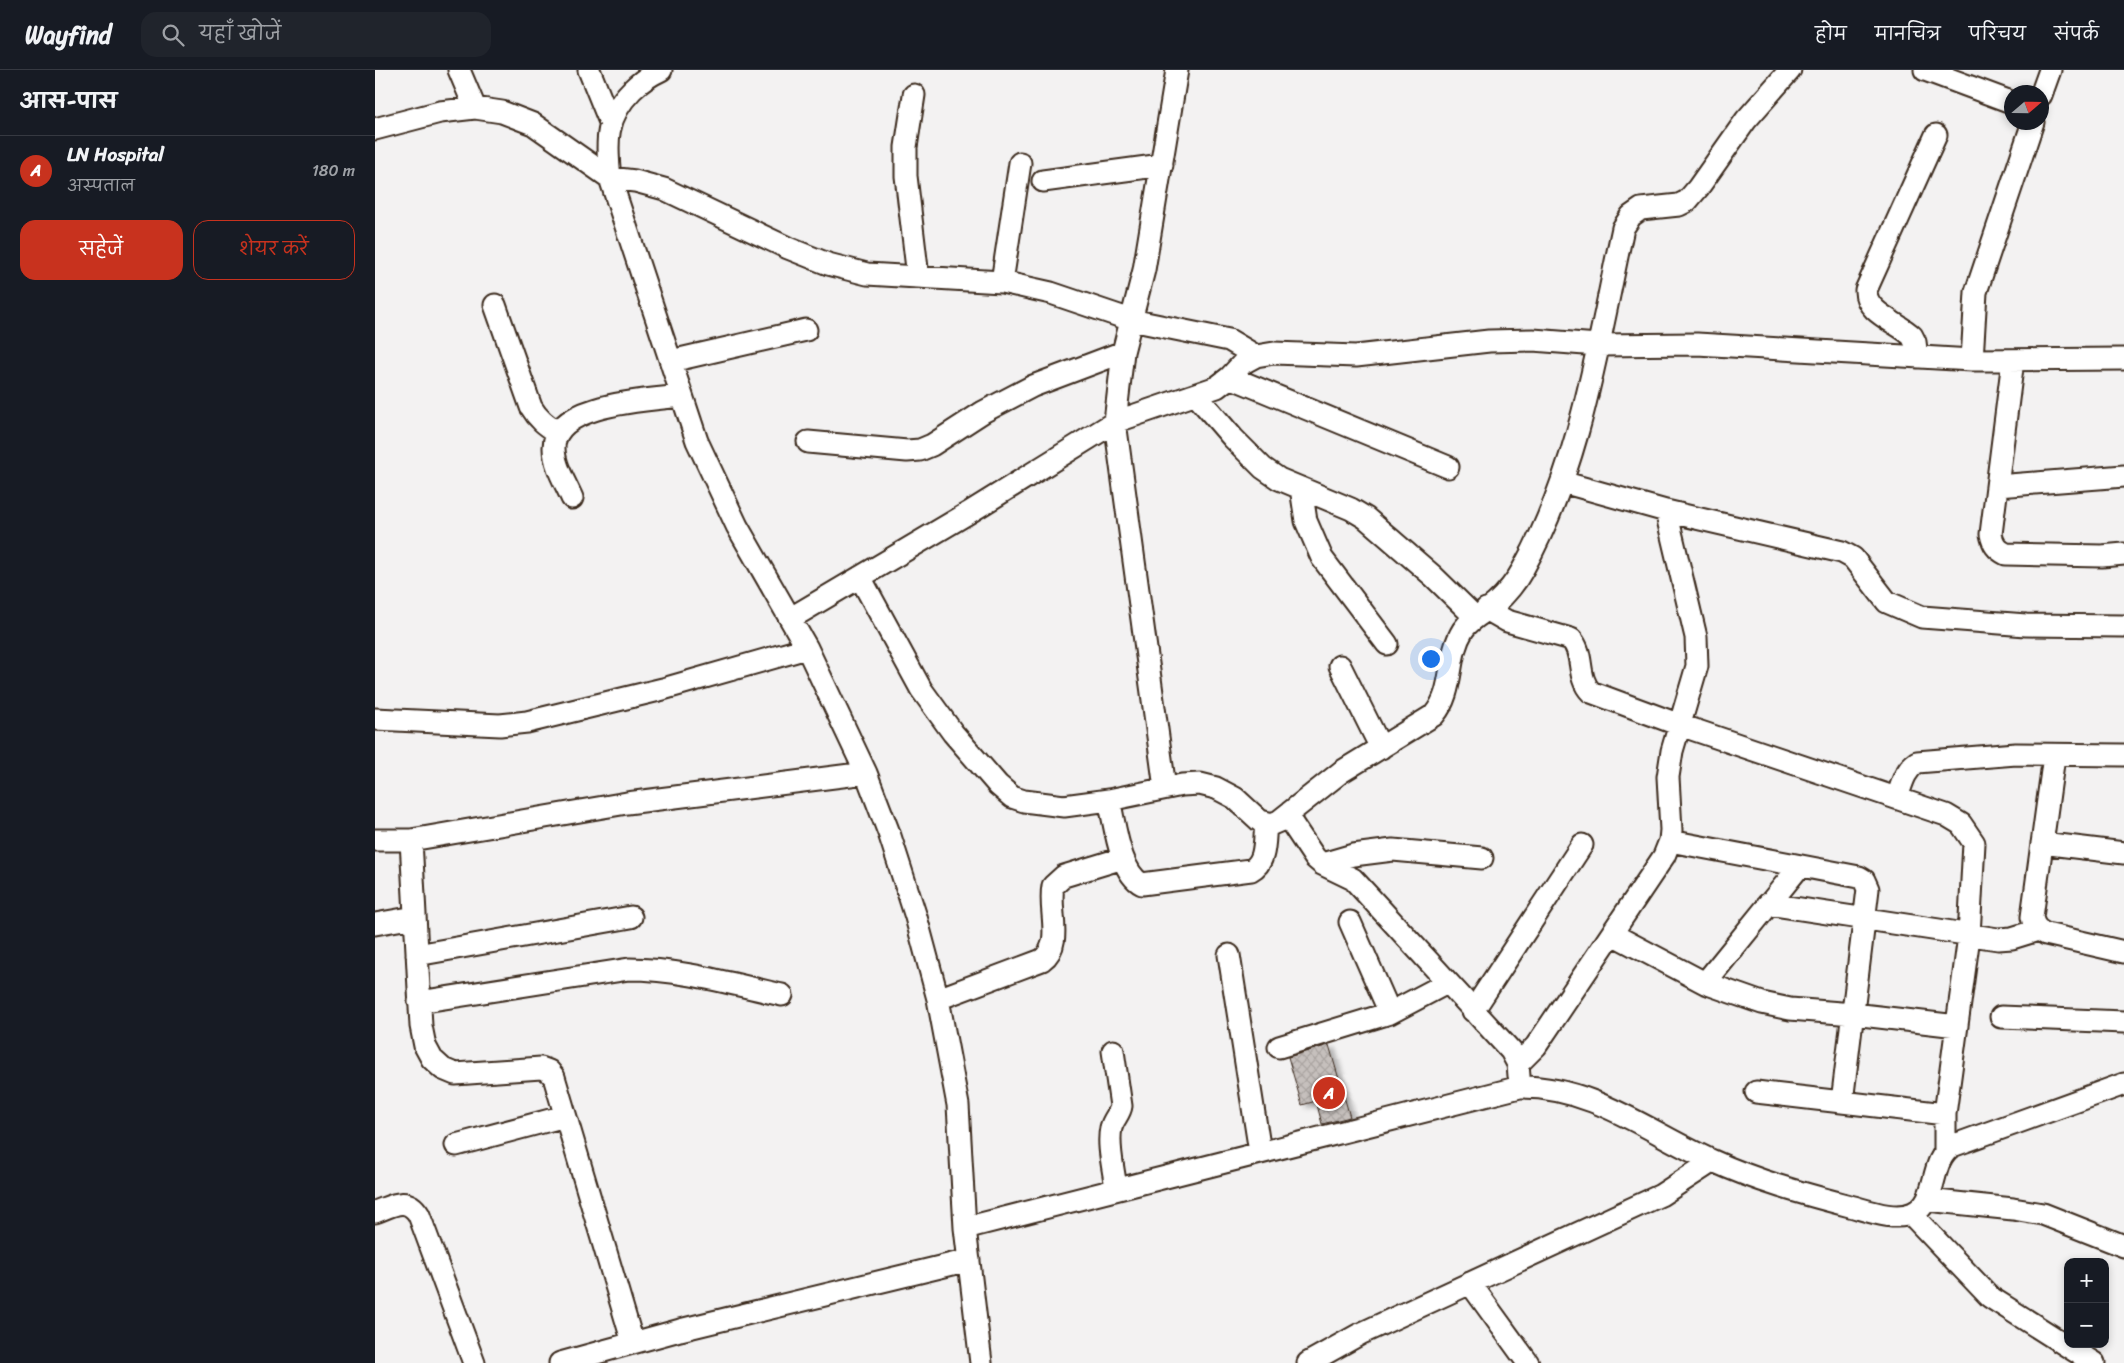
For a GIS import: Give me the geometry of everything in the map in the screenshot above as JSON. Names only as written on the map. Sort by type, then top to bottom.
[{"type":"street","points":[[459,70],[475,108]]},
{"type":"street","points":[[589,70],[610,122]]},
{"type":"street","points":[[661,70],[639,83],[619,105],[610,122],[607,156],[610,178],[697,441],[737,526],[807,648],[867,773],[916,917],[938,999],[958,1105],[965,1228],[981,1363]]},
{"type":"street","points":[[1165,788],[1115,422],[1123,352],[1145,270],[1177,70]]},
{"type":"street","points":[[860,578],[921,689],[953,733],[998,785],[1012,797],[1024,802],[1064,806],[1109,800],[1165,788],[1200,784],[1215,788],[1235,798],[1260,821],[1266,824],[1272,824],[1287,816],[1341,772],[1434,715],[1443,704],[1456,644],[1463,629],[1510,589],[1523,570],[1562,482],[1581,418],[1623,228],[1631,216],[1641,209],[1679,205],[1687,201],[1746,120],[1790,70]]},
{"type":"street","points":[[1925,70],[2004,99]]},
{"type":"street","points":[[2045,85],[2050,70]]},
{"type":"street","points":[[914,95],[906,146],[906,176],[917,277]]},
{"type":"street","points":[[375,129],[440,112],[475,108],[502,112],[533,124],[610,178],[635,181],[664,189],[788,248],[847,271],[867,274],[1002,282],[1051,293],[1131,320],[1229,340],[1256,356]]},
{"type":"street","points":[[1973,360],[1976,292],[2030,130]]},
{"type":"street","points":[[1917,357],[1915,342],[1912,336],[1873,308],[1867,302],[1866,290],[1936,135]]},
{"type":"street","points":[[1002,282],[1020,163]]},
{"type":"street","points":[[1043,181],[1162,165]]},
{"type":"street","points":[[495,305],[531,407],[536,417],[557,432]]},
{"type":"street","points":[[671,361],[805,330]]},
{"type":"street","points":[[791,618],[971,512],[1115,422],[1217,387],[1230,378],[1243,364],[1256,356],[1274,353],[1356,356],[1489,341],[1533,340],[1598,345],[1697,344],[1973,360],[2124,359]]},
{"type":"street","points":[[808,442],[907,451],[920,450],[932,445],[983,412],[1033,386],[1123,352]]},
{"type":"street","points":[[2013,360],[1991,534],[1993,544],[1999,551],[2006,554],[2102,556],[2124,554]]},
{"type":"street","points":[[1230,378],[1448,467]]},
{"type":"street","points":[[1196,395],[1233,438],[1263,468],[1279,479],[1351,509],[1367,518],[1433,576],[1481,613],[1571,638],[1578,649],[1582,680],[1591,692],[1680,725],[1946,815],[1961,824],[1973,843],[1969,936],[1945,1114],[1945,1151]]},
{"type":"street","points":[[572,498],[555,459],[553,446],[557,432],[566,423],[587,412],[605,407],[682,396]]},
{"type":"street","points":[[1997,486],[2124,476]]},
{"type":"street","points":[[1562,482],[1666,511],[1842,552],[1853,558],[1887,602],[1922,617],[2026,625],[2124,626]]},
{"type":"street","points":[[1301,488],[1305,521],[1322,558],[1387,644]]},
{"type":"street","points":[[1518,1064],[1536,1046],[1664,856],[1670,841],[1668,776],[1672,751],[1697,666],[1698,653],[1696,637],[1666,511]]},
{"type":"street","points":[[375,718],[500,725],[527,722],[663,689],[807,648]]},
{"type":"street","points":[[1340,666],[1381,748]]},
{"type":"street","points":[[1897,798],[1904,776],[1909,768],[1917,762],[2016,754],[2054,756],[2124,755]]},
{"type":"street","points":[[2054,756],[2032,917],[2038,930],[2046,934],[2124,952]]},
{"type":"street","points":[[377,836],[411,840],[627,803],[867,773]]},
{"type":"street","points":[[1109,800],[1123,858],[1132,876],[1142,884],[1251,870],[1260,862],[1266,824]]},
{"type":"street","points":[[1287,816],[1315,858],[1322,864],[1353,880],[1511,1051],[1518,1064],[1520,1087]]},
{"type":"street","points":[[411,840],[419,1002],[425,1046],[432,1060],[443,1069],[455,1074],[541,1068],[549,1071],[554,1077],[633,1343]]},
{"type":"street","points":[[1670,841],[1859,877],[1864,880],[1868,889],[1843,1102]]},
{"type":"street","points":[[2042,842],[2124,853]]},
{"type":"street","points":[[1473,1011],[1582,845]]},
{"type":"street","points":[[1322,864],[1353,855],[1393,850],[1482,858]]},
{"type":"street","points":[[938,999],[1042,960],[1050,954],[1054,935],[1051,897],[1053,886],[1064,876],[1123,858]]},
{"type":"street","points":[[1705,983],[1800,866]]},
{"type":"street","points":[[1768,904],[1863,920],[1998,939],[2012,938],[2038,930]]},
{"type":"street","points":[[375,924],[415,917]]},
{"type":"street","points":[[417,955],[631,917]]},
{"type":"street","points":[[1350,922],[1390,1013]]},
{"type":"street","points":[[1612,934],[1705,983],[1762,1002],[1790,1009],[1957,1026]]},
{"type":"street","points":[[1229,955],[1260,1152]]},
{"type":"street","points":[[419,1002],[629,969],[678,972],[782,995]]},
{"type":"street","points":[[1279,1047],[1390,1013],[1447,982]]},
{"type":"street","points":[[2001,1017],[2124,1022]]},
{"type":"street","points":[[1113,1052],[1121,1106],[1120,1112],[1112,1125],[1110,1135],[1116,1189]]},
{"type":"street","points":[[965,1228],[1520,1087],[1557,1090],[1609,1107],[1713,1161],[1805,1194],[1885,1215],[1911,1214],[1927,1200],[1938,1162],[1945,1151],[1961,1143],[2124,1084]]},
{"type":"street","points":[[1756,1092],[1945,1114]]},
{"type":"street","points":[[456,1145],[565,1116]]},
{"type":"street","points":[[1308,1363],[1360,1334],[1661,1195],[1713,1161]]},
{"type":"street","points":[[1927,1200],[2043,1214],[2124,1246]]},
{"type":"street","points":[[375,1212],[398,1203],[406,1203],[414,1207],[419,1215],[474,1363]]},
{"type":"street","points":[[1911,1214],[1990,1297],[2094,1363]]},
{"type":"street","points":[[560,1363],[633,1343],[969,1260]]},
{"type":"street","points":[[1470,1283],[1528,1363]]},
{"type":"building","points":[[1329,1045],[1350,1117],[1322,1124],[1316,1101],[1302,1105],[1288,1057]]},
{"type":"place","name":"LN Hospital","points":[[1329,1093]]}]
